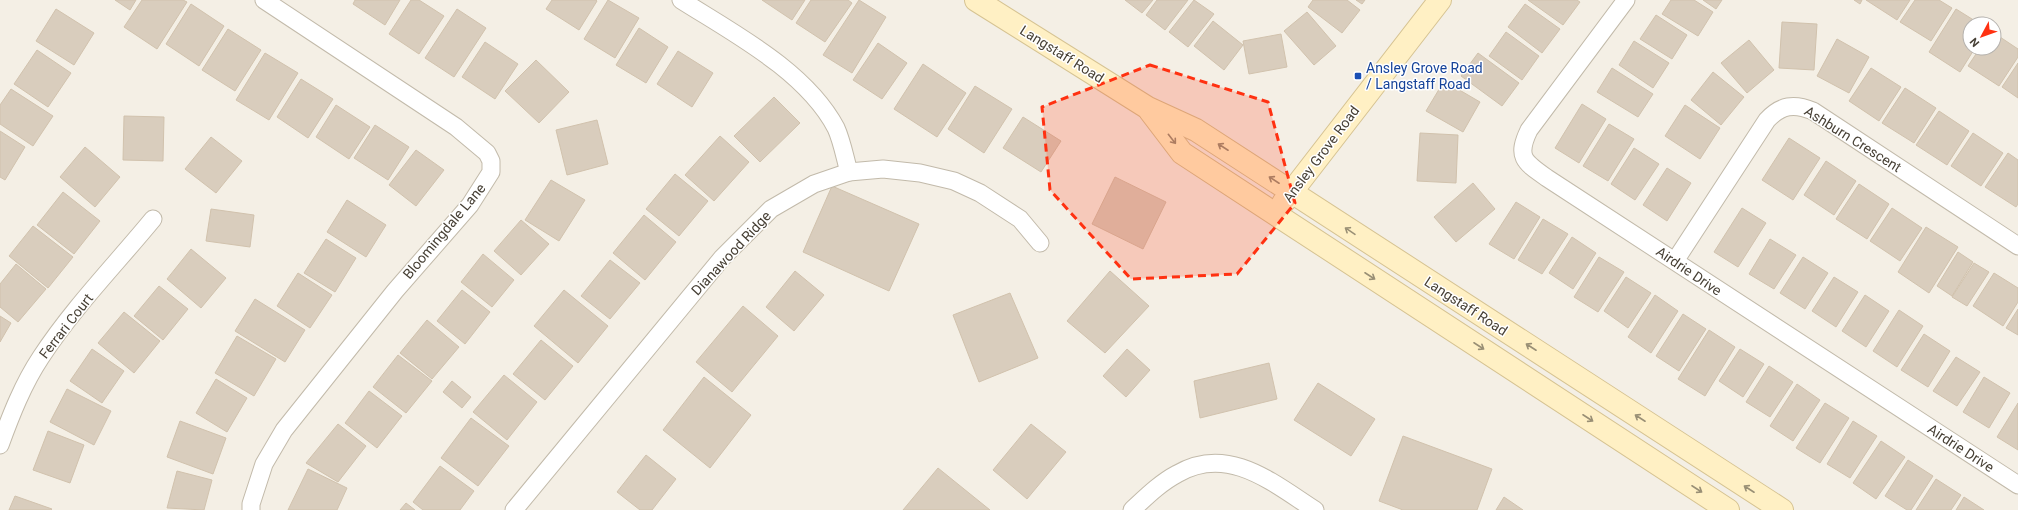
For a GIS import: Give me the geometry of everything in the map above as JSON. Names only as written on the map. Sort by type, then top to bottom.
[{"type":"main road","name":"Langstaff Road","points":[[976,0],[1148,108],[1196,130],[1782,510]]},
{"type":"main road","name":"Ansley Grove Road","points":[[1275,213],[1440,0]]},
{"type":"main road","name":"Langstaff Road","points":[[1148,108],[1182,153],[1728,510]]},
{"type":"street","name":"Bloomingdale Lane","points":[[251,510],[251,504],[264,464],[284,430],[395,290],[470,205],[492,172],[491,161],[487,153],[456,126],[264,0]]},
{"type":"street","points":[[680,0],[745,40],[800,83],[836,128],[849,172]]},
{"type":"street","name":"Airdrie Drive","points":[[1626,0],[1529,130],[1522,144],[1523,154],[1532,168],[2018,485]]},
{"type":"street","name":"Ashburn Crescent","points":[[1675,261],[1767,120],[1774,113],[1785,107],[1800,106],[1813,111],[2018,246]]},
{"type":"street","name":"Dianawood Ridge","points":[[514,510],[745,233],[771,209],[814,184],[849,172],[883,169],[920,173],[954,181],[980,193],[1020,219],[1040,243]]},
{"type":"street","name":"Ferrari Court","points":[[0,446],[24,385],[41,357],[62,327],[154,219]]},
{"type":"street","points":[[1132,510],[1157,487],[1177,473],[1198,464],[1220,463],[1244,467],[1315,510]]},
{"type":"highlighted area","points":[[1150,65],[1268,102],[1295,203],[1237,274],[1131,279],[1050,190],[1042,107]]},
{"type":"building","points":[[115,0],[136,0],[130,10]]},
{"type":"building","points":[[142,0],[183,0],[187,2],[157,49],[124,27]]},
{"type":"building","points":[[355,0],[400,0],[385,25],[353,4]]},
{"type":"building","points":[[411,0],[419,0],[444,16],[419,54],[389,34]]},
{"type":"building","points":[[552,0],[597,1],[579,30],[546,9]]},
{"type":"building","points":[[608,0],[639,18],[615,58],[584,39]]},
{"type":"building","points":[[762,0],[805,0],[792,20]]},
{"type":"building","points":[[811,0],[848,0],[852,3],[825,42],[796,23]]},
{"type":"building","points":[[859,0],[886,17],[852,73],[823,55]]},
{"type":"building","points":[[1125,0],[1153,0],[1142,13]]},
{"type":"building","points":[[1157,0],[1188,0],[1165,30],[1146,15]]},
{"type":"building","points":[[1194,0],[1214,14],[1188,47],[1169,32]]},
{"type":"building","points":[[1313,0],[1347,0],[1360,10],[1342,33],[1308,7]]},
{"type":"building","points":[[1356,0],[1365,0],[1362,4]]},
{"type":"building","points":[[1528,0],[1577,0],[1580,2],[1563,25]]},
{"type":"building","points":[[1671,0],[1694,0],[1713,12],[1698,36],[1662,14]]},
{"type":"building","points":[[1703,0],[1722,0],[1716,9]]},
{"type":"building","points":[[1854,0],[1862,0],[1860,4]]},
{"type":"building","points":[[1866,0],[1910,0],[1897,20]]},
{"type":"building","points":[[1915,0],[1939,0],[1952,8],[1931,41],[1900,22]]},
{"type":"building","points":[[191,4],[224,26],[199,66],[166,44]]},
{"type":"building","points":[[1525,4],[1560,29],[1542,53],[1508,27]]},
{"type":"building","points":[[56,9],[94,33],[74,65],[36,41]]},
{"type":"building","points":[[457,9],[486,28],[454,77],[425,58]]},
{"type":"building","points":[[1956,9],[1967,16],[1962,16],[1962,56],[1970,56],[1960,72],[1929,52]]},
{"type":"building","points":[[1307,12],[1336,46],[1314,65],[1284,31]]},
{"type":"building","points":[[1656,15],[1687,35],[1672,59],[1640,39]]},
{"type":"building","points":[[1213,21],[1243,45],[1224,70],[1194,46]]},
{"type":"building","points":[[1782,22],[1817,24],[1814,70],[1779,68]]},
{"type":"building","points":[[639,28],[668,47],[646,83],[616,65]]},
{"type":"building","points":[[228,29],[261,50],[235,91],[202,70]]},
{"type":"building","points":[[1506,32],[1539,56],[1522,80],[1489,56]]},
{"type":"building","points":[[1281,34],[1287,67],[1249,74],[1243,41]]},
{"type":"building","points":[[2002,38],[2018,49],[2018,57],[1999,86],[1968,66],[1975,56],[2002,56]]},
{"type":"building","points":[[1837,39],[1869,57],[1849,93],[1817,76]]},
{"type":"building","points":[[1749,40],[1774,70],[1747,93],[1721,63]]},
{"type":"building","points":[[1634,41],[1669,63],[1653,88],[1619,65]]},
{"type":"building","points":[[485,42],[518,64],[495,99],[462,77]]},
{"type":"building","points":[[878,43],[907,63],[882,99],[853,80]]},
{"type":"building","points":[[37,50],[71,73],[48,107],[14,84]]},
{"type":"building","points":[[678,51],[713,73],[692,107],[657,84]]},
{"type":"building","points":[[265,53],[298,73],[269,120],[236,100]]},
{"type":"building","points":[[1478,53],[1519,83],[1502,106],[1461,76]]},
{"type":"building","points":[[536,60],[569,92],[539,123],[505,91]]},
{"type":"building","points":[[2018,63],[2018,98],[2002,87]]},
{"type":"building","points":[[923,64],[966,93],[937,137],[894,109]]},
{"type":"building","points":[[1612,68],[1653,94],[1638,117],[1597,92]]},
{"type":"building","points":[[1871,68],[1901,87],[1879,121],[1849,101]]},
{"type":"building","points":[[1713,72],[1744,97],[1721,125],[1691,100]]},
{"type":"building","points":[[301,79],[333,99],[308,138],[277,117]]},
{"type":"building","points":[[1444,81],[1480,102],[1463,132],[1426,111]]},
{"type":"building","points":[[975,86],[1012,109],[984,153],[948,129]]},
{"type":"building","points":[[1905,88],[1936,108],[1914,143],[1882,123]]},
{"type":"building","points":[[11,89],[53,116],[33,146],[0,124],[0,105]]},
{"type":"building","points":[[774,97],[800,123],[760,162],[734,136]]},
{"type":"building","points":[[1582,104],[1606,119],[1579,163],[1555,148]]},
{"type":"building","points":[[336,105],[370,127],[349,159],[316,137]]},
{"type":"building","points":[[1685,105],[1720,128],[1700,159],[1665,136]]},
{"type":"building","points":[[1939,111],[1969,131],[1947,165],[1916,145]]},
{"type":"building","points":[[124,116],[164,117],[163,161],[123,160]]},
{"type":"building","points":[[1023,117],[1061,141],[1041,172],[1003,148]]},
{"type":"building","points":[[597,120],[608,164],[567,175],[556,130]]},
{"type":"building","points":[[1609,124],[1634,139],[1608,181],[1583,166]]},
{"type":"building","points":[[375,125],[409,147],[388,180],[354,158]]},
{"type":"building","points":[[0,131],[25,147],[5,180],[0,177]]},
{"type":"building","points":[[1420,133],[1458,135],[1456,183],[1417,181]]},
{"type":"building","points":[[1973,133],[2003,153],[1981,186],[1951,166]]},
{"type":"building","points":[[720,136],[749,162],[714,201],[685,175]]},
{"type":"building","points":[[211,137],[242,161],[216,193],[185,169]]},
{"type":"building","points":[[1789,138],[1820,158],[1793,200],[1762,180]]},
{"type":"building","points":[[85,147],[120,177],[95,207],[60,177]]},
{"type":"building","points":[[1634,148],[1659,164],[1635,200],[1611,184]]},
{"type":"building","points":[[416,150],[444,170],[416,206],[389,185]]},
{"type":"building","points":[[2008,153],[2018,160],[2018,204],[2016,207],[1985,187]]},
{"type":"building","points":[[1826,161],[1856,181],[1834,215],[1804,195]]},
{"type":"building","points":[[1667,168],[1691,183],[1667,221],[1643,205]]},
{"type":"building","points":[[675,174],[708,201],[679,236],[646,209]]},
{"type":"building","points":[[1115,177],[1166,202],[1143,249],[1092,224]]},
{"type":"building","points":[[551,180],[585,200],[559,241],[525,220]]},
{"type":"building","points":[[1473,183],[1495,209],[1456,242],[1434,217]]},
{"type":"building","points":[[1859,184],[1889,204],[1867,239],[1836,219]]},
{"type":"building","points":[[832,186],[919,224],[889,291],[803,252]]},
{"type":"building","points":[[63,192],[100,221],[74,254],[37,225]]},
{"type":"building","points":[[347,200],[386,225],[366,257],[327,232]]},
{"type":"building","points":[[1516,202],[1540,217],[1514,259],[1489,244]]},
{"type":"building","points":[[1742,208],[1766,223],[1738,267],[1714,252]]},
{"type":"building","points":[[1892,208],[1922,228],[1900,261],[1870,241]]},
{"type":"building","points":[[211,209],[254,215],[250,247],[206,241]]},
{"type":"building","points":[[644,215],[676,242],[645,280],[613,253]]},
{"type":"building","points":[[1543,219],[1568,234],[1542,274],[1518,260]]},
{"type":"building","points":[[521,220],[549,244],[521,275],[494,251]]},
{"type":"building","points":[[33,226],[73,257],[48,288],[9,256]]},
{"type":"building","points":[[1926,227],[1958,247],[1929,293],[1898,272]]},
{"type":"building","points":[[1572,237],[1596,253],[1573,289],[1549,273]]},
{"type":"building","points":[[326,239],[356,258],[335,292],[304,273]]},
{"type":"building","points":[[1770,239],[1796,255],[1774,289],[1749,274]]},
{"type":"building","points":[[191,249],[226,278],[201,308],[167,279]]},
{"type":"building","points":[[1958,252],[1973,262],[1952,296],[1937,286]]},
{"type":"building","points":[[483,254],[514,280],[492,307],[461,282]]},
{"type":"building","points":[[1599,257],[1624,272],[1598,312],[1574,297]]},
{"type":"building","points":[[1803,257],[1828,273],[1805,309],[1780,293]]},
{"type":"building","points":[[610,260],[640,283],[610,319],[581,296]]},
{"type":"building","points":[[1974,263],[1989,272],[1967,306],[1952,297]]},
{"type":"building","points":[[16,264],[46,289],[18,322],[0,307],[0,284]]},
{"type":"building","points":[[795,271],[824,295],[794,331],[766,307]]},
{"type":"building","points":[[1110,271],[1149,306],[1105,353],[1067,321]]},
{"type":"building","points":[[298,273],[332,295],[310,328],[277,306]]},
{"type":"building","points":[[1994,273],[2018,288],[2018,302],[2003,326],[1973,306]]},
{"type":"building","points":[[1626,277],[1651,293],[1628,328],[1604,311]]},
{"type":"building","points":[[1834,277],[1858,292],[1836,327],[1812,311]]},
{"type":"building","points":[[159,286],[188,309],[163,340],[134,316]]},
{"type":"building","points":[[462,290],[490,312],[465,344],[437,321]]},
{"type":"building","points":[[564,290],[608,326],[578,363],[534,326]]},
{"type":"building","points":[[1010,293],[1038,358],[979,382],[953,315]]},
{"type":"building","points":[[1655,295],[1678,311],[1651,353],[1628,337]]},
{"type":"building","points":[[1865,295],[1889,311],[1866,347],[1842,331]]},
{"type":"building","points":[[255,299],[305,330],[285,362],[235,331]]},
{"type":"building","points":[[743,306],[778,336],[732,392],[696,362]]},
{"type":"building","points":[[2018,309],[2018,335],[2006,328]]},
{"type":"building","points":[[1899,310],[1923,326],[1897,367],[1873,351]]},
{"type":"building","points":[[124,312],[160,341],[134,373],[98,343]]},
{"type":"building","points":[[1683,314],[1706,329],[1679,371],[1656,356]]},
{"type":"building","points":[[0,316],[11,323],[0,342]]},
{"type":"building","points":[[427,320],[459,347],[432,379],[400,353]]},
{"type":"building","points":[[1709,330],[1735,347],[1705,396],[1678,379]]},
{"type":"building","points":[[1924,334],[1950,351],[1928,387],[1901,370]]},
{"type":"building","points":[[237,336],[276,359],[254,396],[215,373]]},
{"type":"building","points":[[541,340],[573,366],[545,400],[513,374]]},
{"type":"building","points":[[92,349],[124,371],[102,403],[70,381]]},
{"type":"building","points":[[1127,349],[1150,370],[1126,397],[1103,376]]},
{"type":"building","points":[[1740,349],[1764,364],[1743,397],[1719,381]]},
{"type":"building","points":[[398,355],[432,381],[406,413],[373,387]]},
{"type":"building","points":[[1956,357],[1980,372],[1957,406],[1933,391]]},
{"type":"building","points":[[1269,363],[1277,399],[1200,418],[1194,381]]},
{"type":"building","points":[[1769,366],[1793,382],[1770,417],[1746,402]]},
{"type":"building","points":[[504,375],[537,402],[507,440],[473,412]]},
{"type":"building","points":[[704,377],[751,415],[710,468],[663,430]]},
{"type":"building","points":[[1984,377],[2010,393],[1989,428],[1963,412]]},
{"type":"building","points":[[216,379],[247,398],[227,432],[196,413]]},
{"type":"building","points":[[452,381],[471,397],[462,408],[443,392]]},
{"type":"building","points":[[1318,383],[1375,419],[1351,456],[1294,420]]},
{"type":"building","points":[[1797,384],[1820,400],[1793,441],[1770,426]]},
{"type":"building","points":[[67,389],[111,411],[94,445],[50,422]]},
{"type":"building","points":[[369,391],[402,416],[377,448],[345,423]]},
{"type":"building","points":[[1825,403],[1849,418],[1820,463],[1796,448]]},
{"type":"building","points":[[2018,403],[2018,450],[1997,437]]},
{"type":"building","points":[[471,418],[509,446],[478,486],[441,458]]},
{"type":"building","points":[[180,421],[226,438],[213,474],[167,457]]},
{"type":"building","points":[[1853,421],[1877,436],[1850,478],[1827,464]]},
{"type":"building","points":[[338,424],[366,446],[338,482],[306,463]]},
{"type":"building","points":[[1031,424],[1066,452],[1027,499],[993,470]]},
{"type":"building","points":[[48,431],[84,445],[70,483],[33,470]]},
{"type":"building","points":[[1403,436],[1492,469],[1477,510],[1403,510],[1379,501]]},
{"type":"building","points":[[1881,441],[1905,457],[1876,499],[1853,483]]},
{"type":"building","points":[[646,455],[676,479],[652,510],[640,510],[617,492]]},
{"type":"building","points":[[1908,460],[1933,476],[1911,510],[1907,510],[1885,496]]},
{"type":"building","points":[[440,466],[474,491],[460,510],[423,510],[413,502]]},
{"type":"building","points":[[938,468],[990,510],[903,510]]},
{"type":"building","points":[[308,469],[347,488],[337,510],[288,510]]},
{"type":"building","points":[[177,471],[212,480],[204,510],[167,508]]},
{"type":"building","points":[[1936,479],[1961,495],[1951,510],[1916,510]]},
{"type":"building","points":[[15,496],[52,509],[9,510]]},
{"type":"building","points":[[1504,497],[1523,510],[1496,510]]},
{"type":"building","points":[[1964,497],[1984,510],[1956,510]]},
{"type":"building","points":[[406,503],[415,510],[400,510]]},
{"type":"place","name":"Ansley Grove Road / Langstaff Road","points":[[1358,76]]}]
